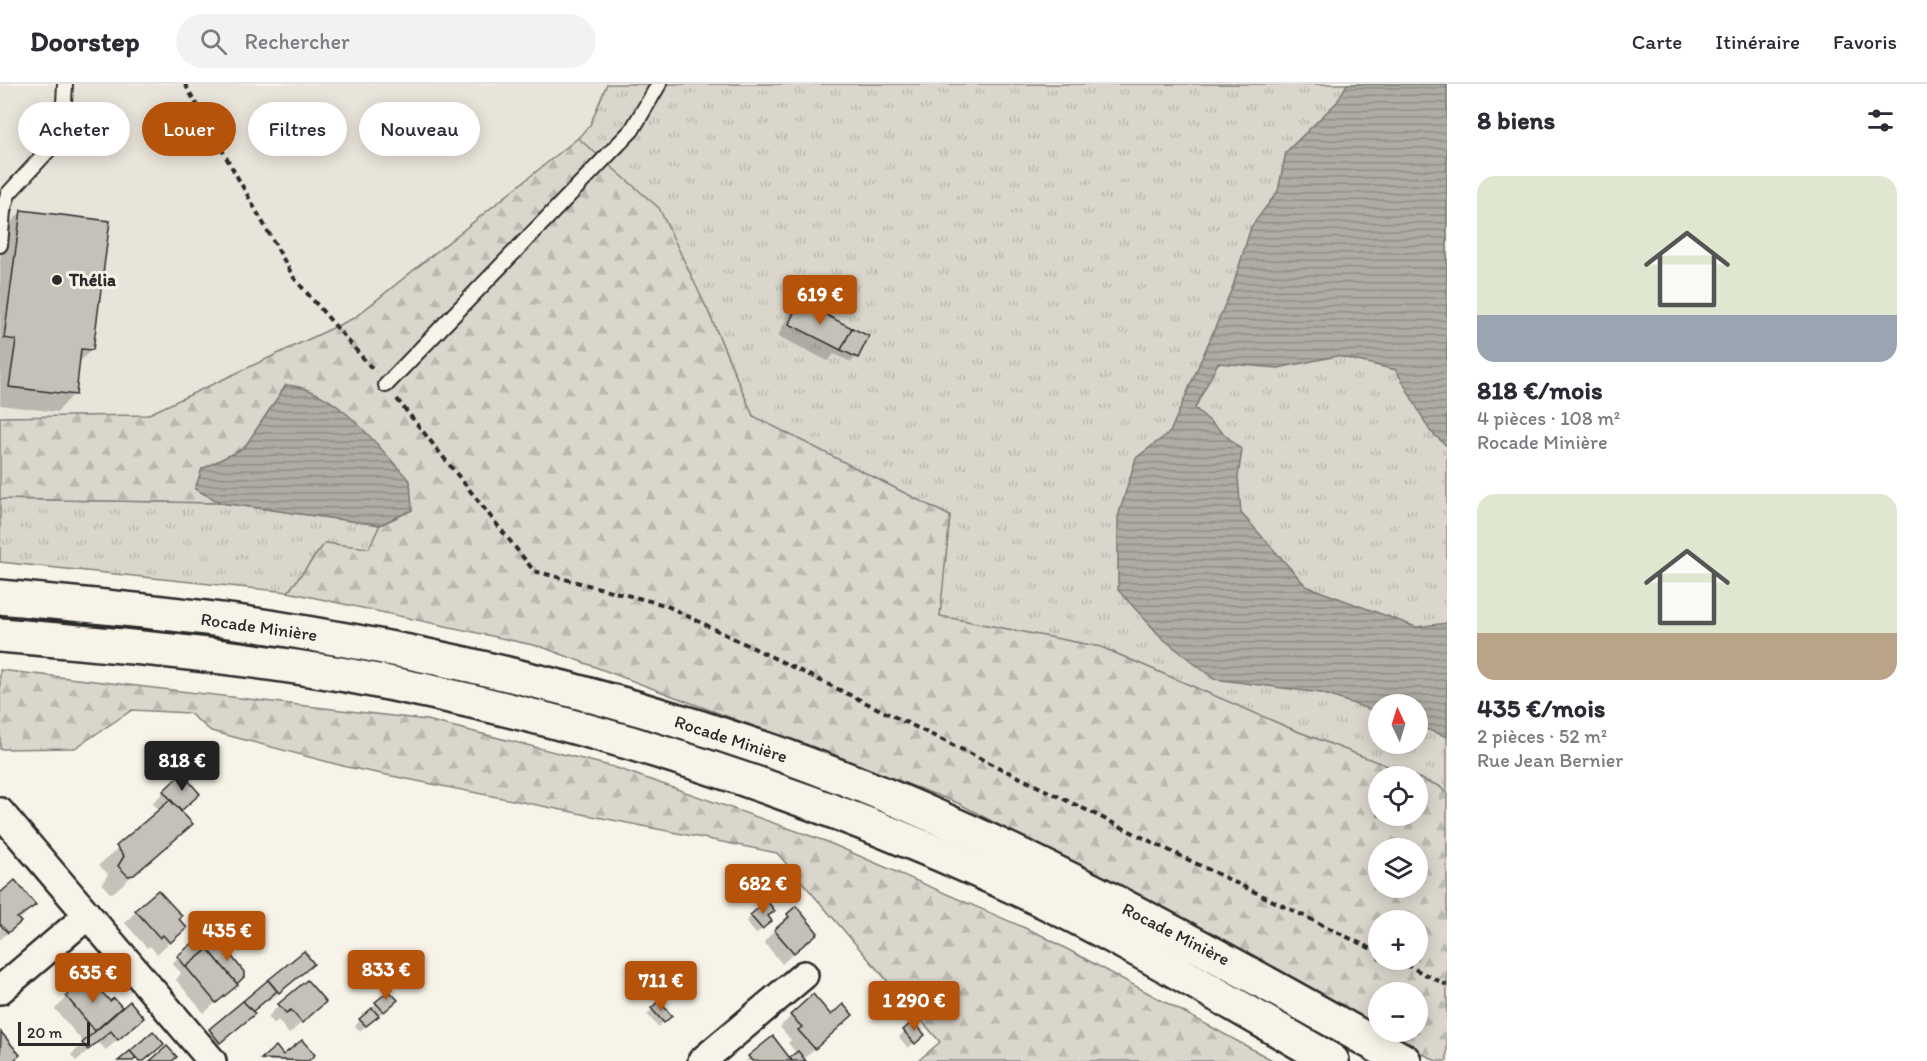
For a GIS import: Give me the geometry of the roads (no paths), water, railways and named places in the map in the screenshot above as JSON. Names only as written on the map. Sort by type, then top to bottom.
[{"type":"highway","name":"Rocade Minière","points":[[0,597],[184,616],[372,644],[446,659],[577,691],[725,736],[885,796],[1059,876],[1259,978],[1404,1061]]},
{"type":"highway","name":"Rocade Minière","points":[[0,635],[202,654],[284,665],[418,690],[524,714],[621,740],[742,780],[1002,882],[1136,950],[1332,1061]]},
{"type":"highway","points":[[0,648],[108,645]]},
{"type":"street","points":[[0,812],[212,1061]]},
{"type":"street","points":[[0,990],[87,916]]},
{"type":"street","points":[[702,1061],[804,975]]},
{"type":"lane","points":[[0,245],[3,211],[8,194],[56,143],[60,135],[65,84]]},
{"type":"lane","points":[[386,385],[632,130],[659,84]]},
{"type":"place","name":"Thélia","points":[[57,280]]}]
